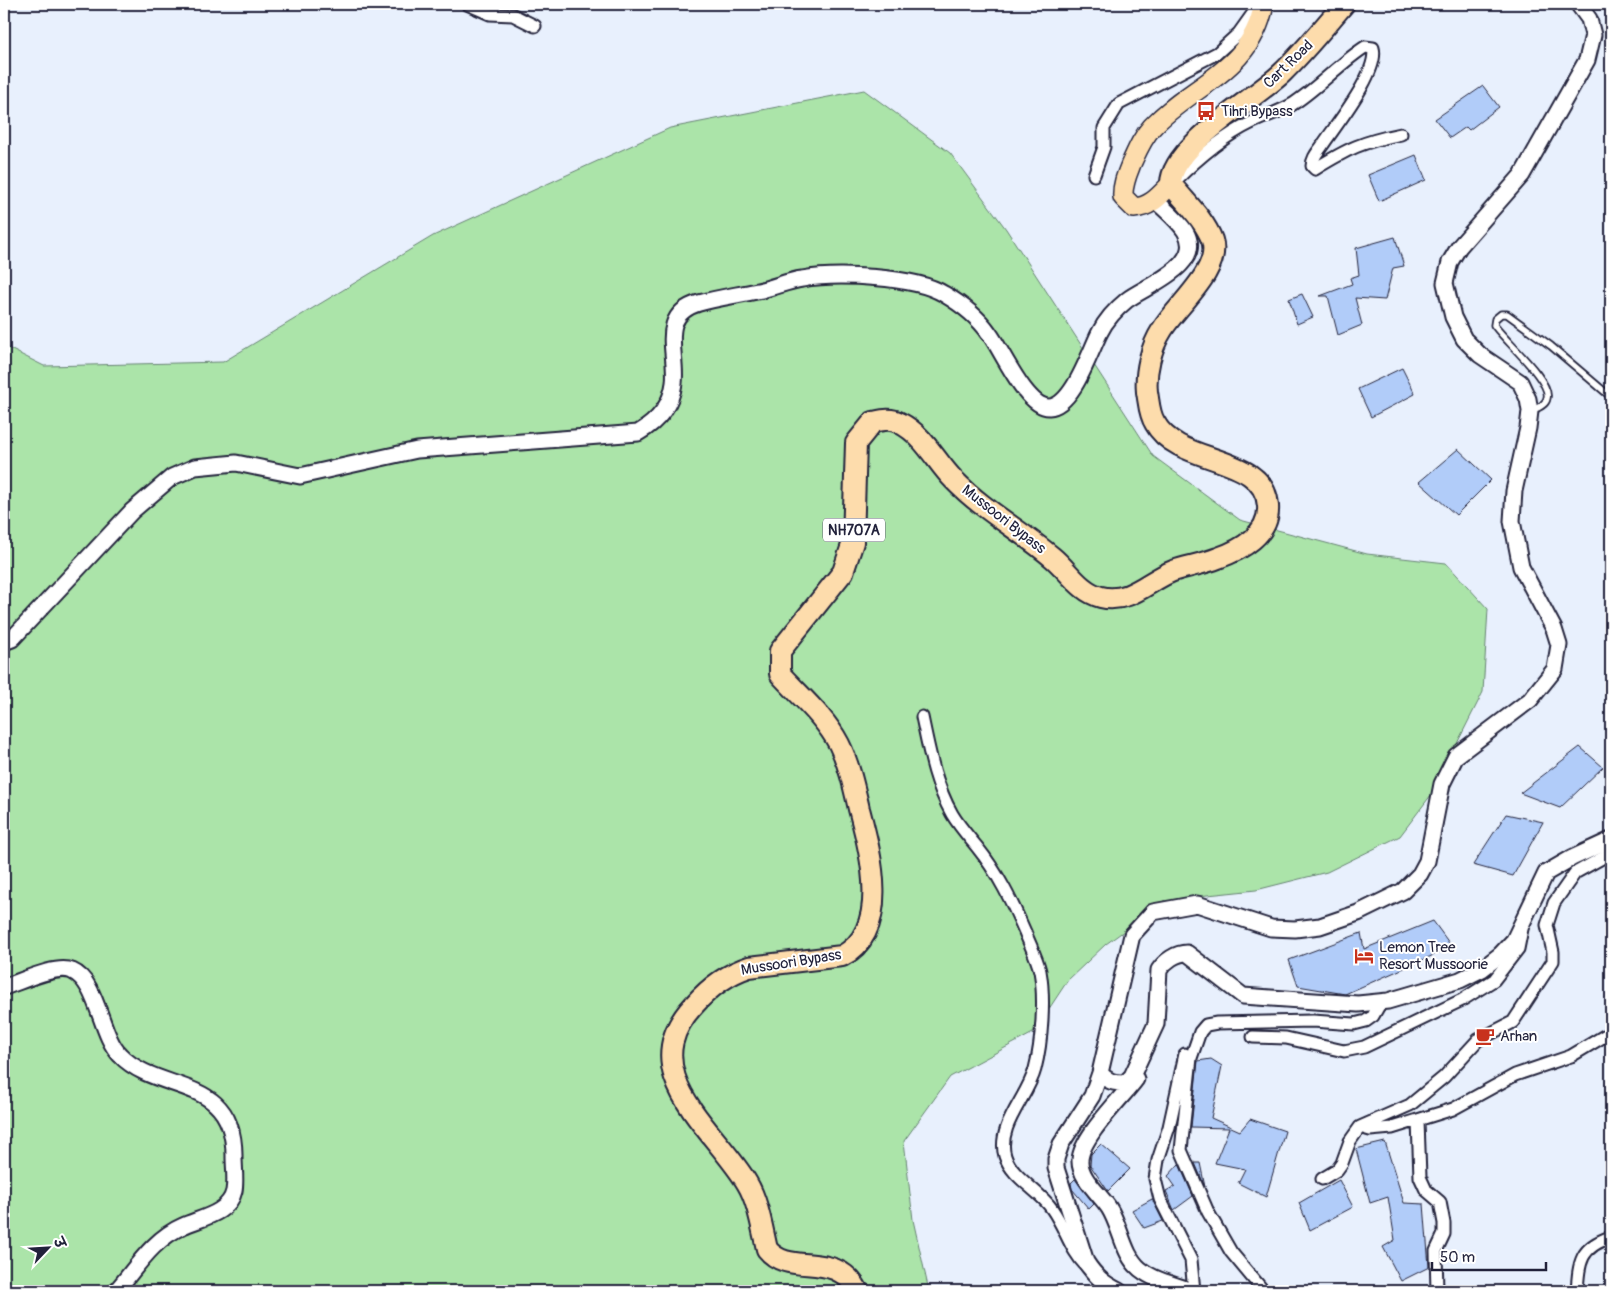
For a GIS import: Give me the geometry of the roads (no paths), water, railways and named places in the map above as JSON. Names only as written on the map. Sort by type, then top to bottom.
[{"type":"highway","name":"Cart Road","points":[[1171,184],[1171,175],[1176,166],[1196,142],[1282,73],[1344,4]]},
{"type":"highway","name":"Mussoori Bypass","points":[[858,1291],[852,1280],[842,1272],[829,1267],[786,1262],[766,1249],[749,1186],[730,1157],[694,1116],[670,1064],[671,1047],[684,1016],[707,992],[734,972],[749,967],[842,956],[852,951],[868,929],[873,899],[873,865],[847,763],[838,743],[815,710],[780,674],[780,651],[843,572],[853,542],[856,443],[873,422],[888,419],[901,423],[927,445],[953,479],[983,505],[1054,558],[1086,590],[1102,597],[1128,596],[1173,571],[1232,553],[1253,539],[1262,529],[1268,516],[1268,504],[1264,491],[1257,479],[1242,470],[1181,448],[1165,436],[1154,423],[1149,408],[1147,386],[1149,364],[1154,349],[1162,330],[1205,274],[1213,252],[1208,231],[1171,184]]},
{"type":"main road","points":[[1171,184],[1156,200],[1140,207],[1134,208],[1123,196],[1124,183],[1140,144],[1152,127],[1227,69],[1256,33],[1264,4]]},
{"type":"street","points":[[467,4],[490,14],[514,15],[535,26]]},
{"type":"street","points":[[1094,175],[1104,147],[1104,128],[1119,104],[1217,53],[1239,33],[1260,4]]},
{"type":"street","points":[[1095,1275],[1086,1262],[1056,1168],[1056,1159],[1061,1144],[1092,1096],[1100,1073],[1132,935],[1152,912],[1198,904],[1271,928],[1295,929],[1320,926],[1358,913],[1403,891],[1420,874],[1427,862],[1442,784],[1456,756],[1530,700],[1554,669],[1558,645],[1554,630],[1521,567],[1512,521],[1514,491],[1530,411],[1528,399],[1520,382],[1480,355],[1464,339],[1453,317],[1445,283],[1450,262],[1458,247],[1522,174],[1587,60],[1593,35],[1589,20],[1578,4]]},
{"type":"street","points":[[1171,184],[1205,152],[1251,123],[1291,105],[1327,79],[1365,46],[1373,48],[1375,59],[1354,101],[1318,152],[1312,166],[1315,169],[1346,150],[1366,142],[1401,134]]},
{"type":"street","points":[[4,642],[12,639],[132,511],[172,477],[187,470],[209,465],[236,463],[300,476],[417,450],[638,433],[662,415],[669,401],[674,383],[671,335],[676,320],[685,310],[697,303],[761,291],[802,279],[820,277],[872,278],[919,283],[943,293],[968,311],[989,331],[1034,401],[1041,406],[1058,404],[1077,382],[1100,330],[1115,311],[1128,299],[1184,262],[1188,256],[1189,240],[1185,231],[1156,200]]},
{"type":"street","points":[[922,717],[934,769],[945,800],[963,831],[977,847],[1008,893],[1040,971],[1040,1046],[1035,1071],[1004,1136],[1005,1157],[1014,1172],[1041,1195],[1052,1208],[1075,1255],[1107,1286],[1119,1291]]},
{"type":"street","points":[[1100,1073],[1106,1080],[1114,1083],[1125,1083],[1132,1076],[1156,1024],[1159,970],[1164,964],[1180,953],[1187,953],[1243,996],[1358,1004],[1381,1002],[1460,980],[1482,969],[1509,945],[1546,873],[1572,858],[1611,840]]},
{"type":"street","points":[[1322,1179],[1337,1170],[1342,1163],[1350,1141],[1360,1127],[1410,1105],[1444,1077],[1478,1040],[1513,1022],[1552,961],[1554,952],[1547,925],[1560,892],[1575,873],[1611,853]]},
{"type":"street","points":[[1253,1036],[1286,1038],[1344,1050],[1364,1047],[1444,1008],[1494,980],[1518,950],[1521,941],[1522,922]]},
{"type":"street","points":[[4,987],[61,968],[73,971],[84,980],[111,1044],[120,1055],[144,1070],[201,1094],[215,1103],[228,1122],[234,1144],[234,1192],[229,1201],[219,1210],[182,1226],[161,1240],[116,1291]]},
{"type":"street","points":[[1143,1053],[1137,1077],[1106,1115],[1082,1150],[1081,1170],[1110,1209],[1131,1259],[1138,1268],[1149,1276],[1193,1291],[1191,1260],[1160,1199],[1155,1179],[1158,1160],[1170,1127],[1186,1050],[1206,1025],[1217,1023],[1313,1021],[1354,1024],[1366,1021],[1373,1016],[1381,1002]]},
{"type":"street","points":[[1200,1032],[1191,1058],[1181,1150],[1208,1212],[1231,1252],[1262,1288]]},
{"type":"street","points":[[1360,1127],[1377,1130],[1418,1121],[1469,1101],[1515,1075],[1572,1056],[1611,1032]]},
{"type":"street","points":[[1418,1121],[1420,1177],[1426,1190],[1440,1202],[1444,1223],[1444,1234],[1436,1251],[1437,1291]]},
{"type":"street","points":[[1577,1291],[1579,1263],[1583,1254],[1596,1243],[1611,1237]]},
{"type":"lane","points":[[1530,411],[1544,403],[1547,398],[1547,391],[1537,375],[1494,325],[1495,319],[1501,314],[1506,314],[1551,346],[1611,397]]},
{"type":"place","name":"Tihri Bypass","points":[[1206,111]]},
{"type":"place","name":"Lemon Tree Resort Mussoorie","points":[[1364,956]]},
{"type":"place","name":"Arhan","points":[[1485,1036]]}]
